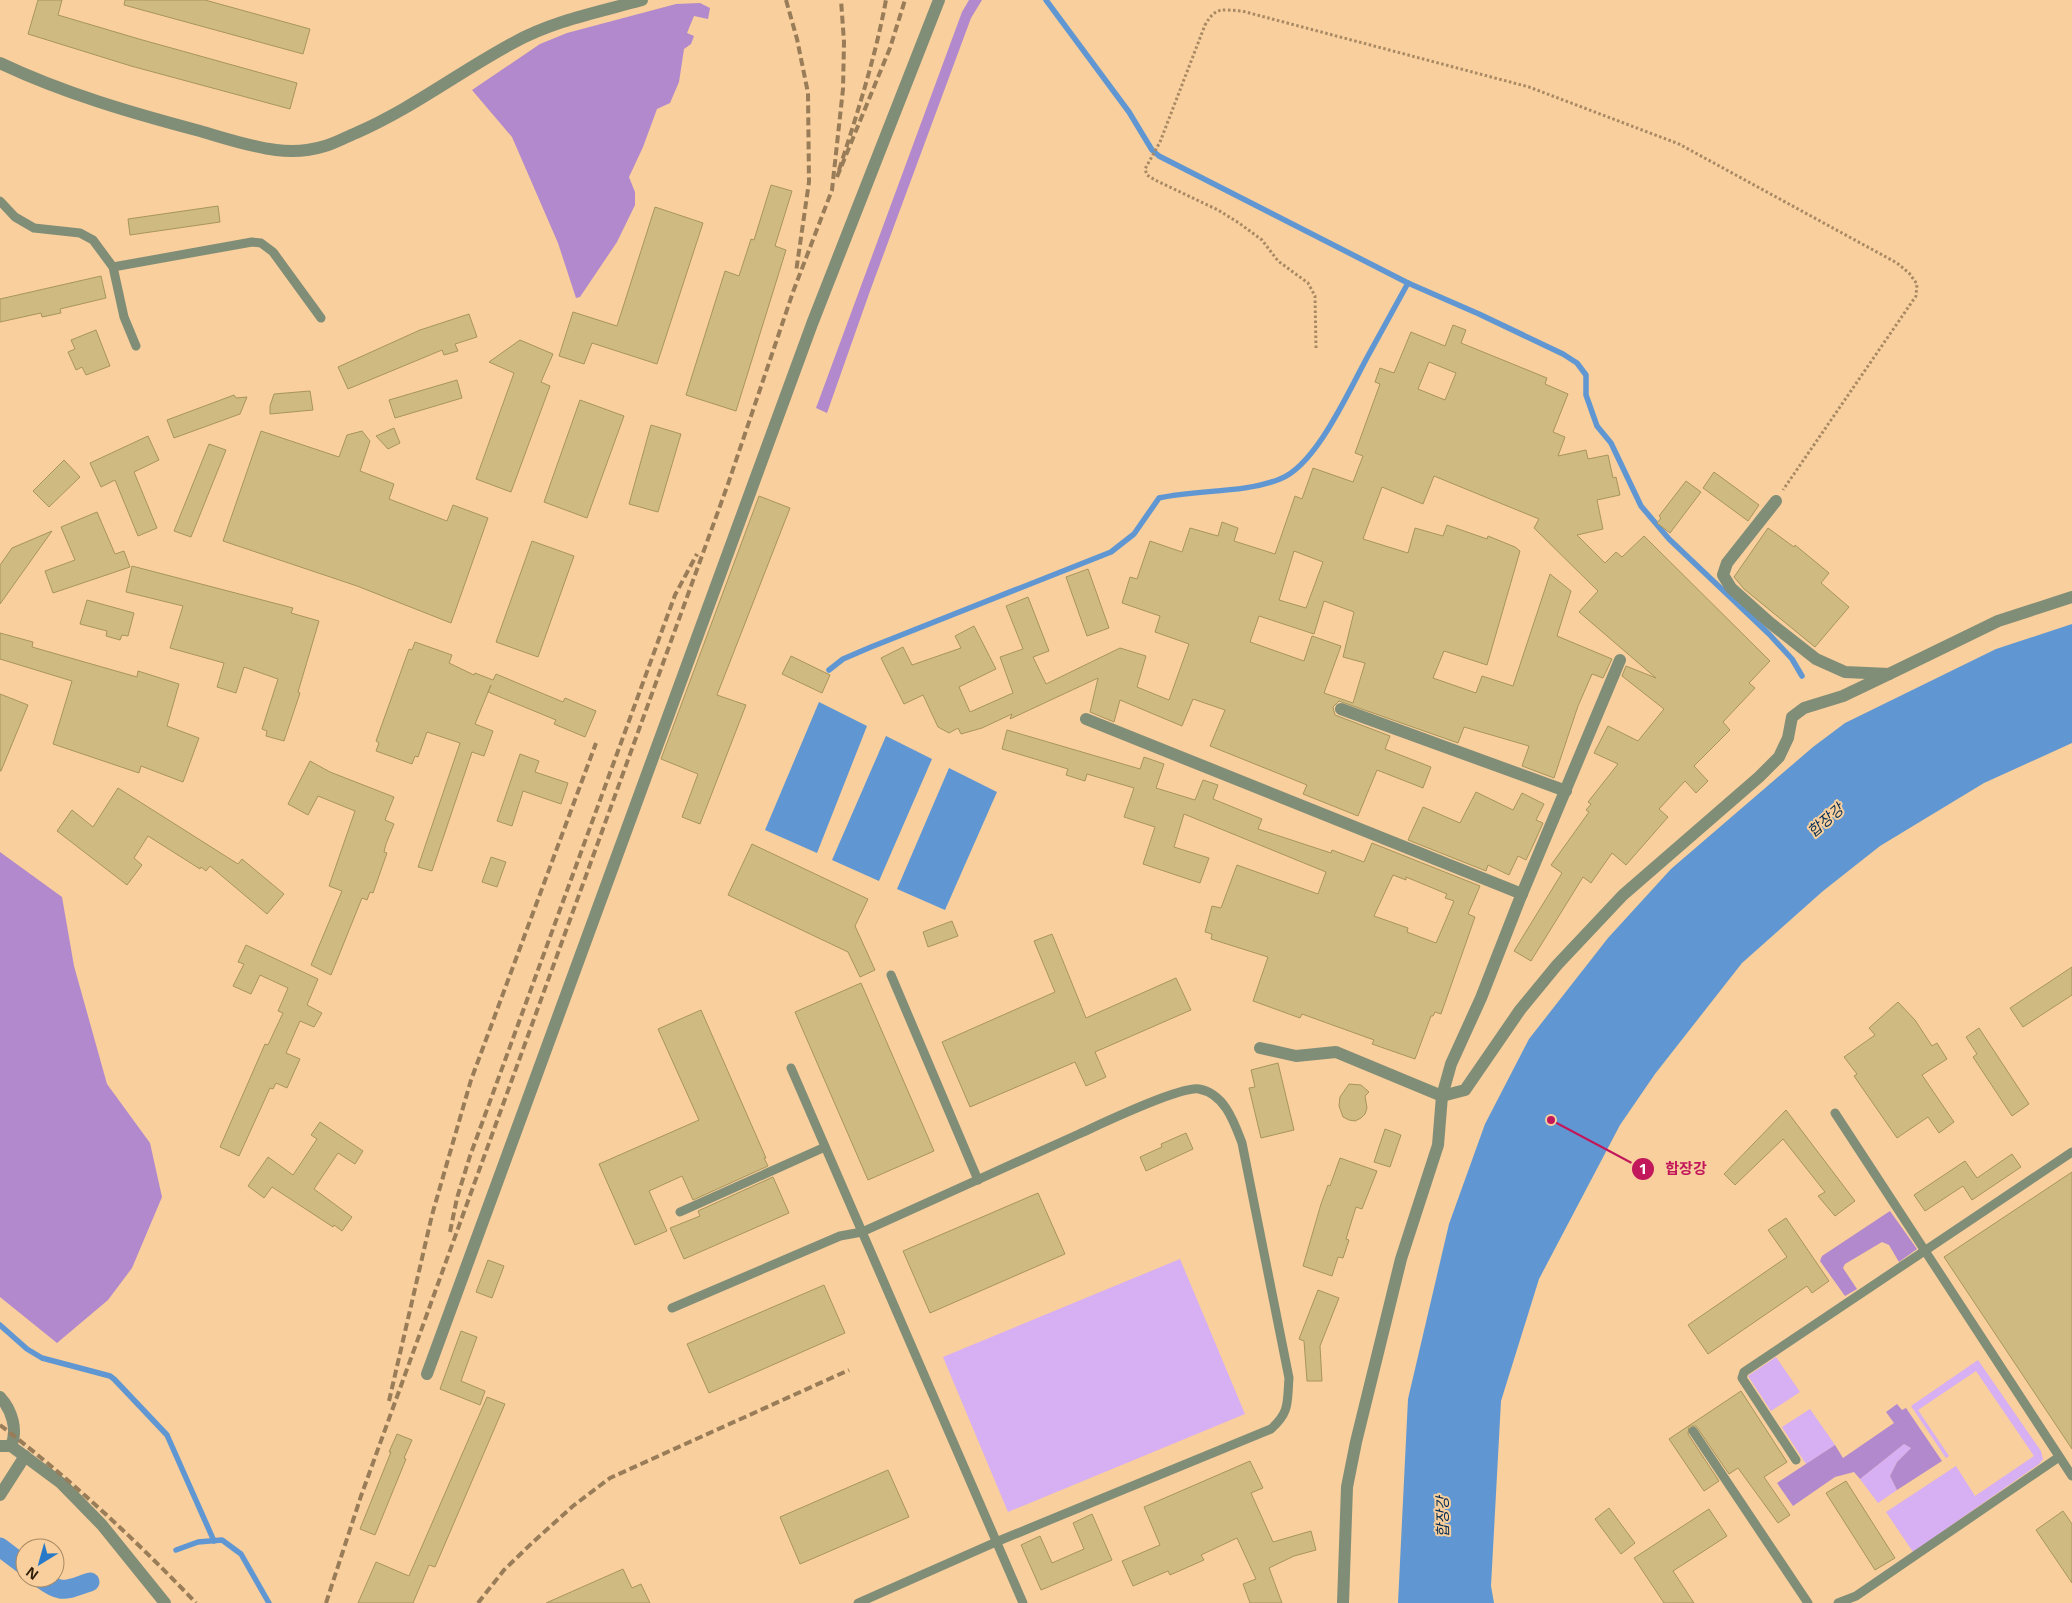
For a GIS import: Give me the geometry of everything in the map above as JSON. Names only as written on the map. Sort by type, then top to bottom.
[{"type":"street","points":[[0,63],[31,77],[144,116],[266,148],[300,151],[326,146],[367,128],[418,102],[513,43],[532,34],[557,24],[642,0]]},
{"type":"street","points":[[427,1374],[812,324],[939,0]]},
{"type":"street","points":[[1776,501],[1727,562],[1723,575],[1731,588],[1769,622],[1816,659],[1845,672],[1889,674]]},
{"type":"street","points":[[1260,1048],[1296,1056],[1336,1052],[1442,1096],[1465,1090],[1520,1010],[1558,965],[1623,895],[1760,777],[1779,757],[1788,738],[1792,717],[1804,708],[1843,696],[1998,621],[2072,597]]},
{"type":"street","points":[[1343,1603],[1347,1487],[1354,1451],[1401,1259],[1438,1145],[1442,1096],[1451,1064],[1481,998],[1522,894],[1620,660]]},
{"type":"street","points":[[1341,709],[1566,791]]},
{"type":"street","points":[[1086,719],[1522,894]]},
{"type":"street","points":[[0,1397],[11,1413],[15,1437],[6,1446],[24,1456],[61,1483],[102,1525],[164,1603]]},
{"type":"street","points":[[0,1495],[24,1456]]},
{"type":"lane","points":[[0,201],[15,217],[34,228],[80,233],[93,240],[113,266],[124,317],[136,346]]},
{"type":"lane","points":[[113,266],[252,242],[261,243],[273,252],[321,318]]},
{"type":"lane","points":[[891,975],[978,1180]]},
{"type":"lane","points":[[791,1068],[1023,1603]]},
{"type":"lane","points":[[672,1308],[840,1236],[862,1232],[1123,1114],[1184,1090],[1198,1089],[1213,1094],[1234,1120],[1242,1142],[1289,1378],[1286,1413],[1282,1420],[1271,1429],[996,1542],[858,1603]]},
{"type":"lane","points":[[1834,1113],[2072,1476]]},
{"type":"lane","points":[[680,1212],[825,1148]]},
{"type":"lane","points":[[1796,1460],[1742,1378],[1744,1372],[2072,1152]]},
{"type":"lane","points":[[1693,1431],[1808,1603]]},
{"type":"lane","points":[[1838,1603],[1856,1596],[2059,1457]]},
{"type":"path","points":[[1316,348],[1316,301],[1308,283],[1278,261],[1262,240],[1239,223],[1218,210],[1155,180],[1147,175],[1145,169],[1156,149],[1205,24],[1211,14],[1219,10],[1242,11],[1528,87],[1651,132],[1680,144],[1897,264],[1909,273],[1917,284],[1916,296],[1776,501]]},
{"type":"shaded area","points":[[969,0],[982,0],[971,18],[827,413],[816,408],[962,12]]},
{"type":"shaded area","points":[[700,3],[710,8],[708,19],[694,16],[687,33],[694,36],[691,44],[684,49],[679,82],[670,103],[657,109],[643,147],[629,177],[635,192],[635,205],[617,242],[580,297],[576,298],[558,243],[512,137],[472,90],[540,44],[567,33],[676,4]]},
{"type":"shaded area","points":[[0,852],[62,897],[74,966],[107,1084],[150,1143],[162,1197],[132,1268],[108,1300],[57,1343],[0,1297]]},
{"type":"shaded area","points":[[1890,1211],[1917,1249],[1899,1262],[1889,1245],[1882,1242],[1845,1264],[1843,1268],[1857,1289],[1845,1296],[1820,1261],[1822,1256]]},
{"type":"shaded area","points":[[1180,1259],[1245,1414],[1008,1512],[943,1357]]},
{"type":"shaded area","points":[[1776,1357],[1800,1392],[1771,1411],[1748,1376]]},
{"type":"shaded area","points":[[1978,1360],[2041,1451],[2043,1459],[2039,1464],[1913,1552],[1886,1512],[1956,1466],[1975,1496],[2034,1456],[1976,1371],[1918,1410],[1949,1456],[1946,1458],[1911,1406]]},
{"type":"shaded area","points":[[1897,1404],[1902,1410],[1906,1408],[1942,1461],[1897,1490],[1890,1476],[1897,1462],[1911,1448],[1904,1444],[1860,1479],[1854,1472],[1835,1477],[1793,1506],[1777,1483],[1835,1445],[1843,1458],[1894,1423],[1886,1412]]},
{"type":"shaded area","points":[[1810,1409],[1835,1445],[1806,1464],[1782,1427]]},
{"type":"shaded area","points":[[1904,1444],[1911,1448],[1897,1462],[1890,1476],[1897,1490],[1878,1503],[1860,1479]]},
{"type":"water","points":[[2072,624],[2072,743],[1984,783],[1880,846],[1823,891],[1742,963],[1655,1074],[1620,1125],[1539,1279],[1501,1401],[1491,1586],[1494,1603],[1398,1603],[1408,1399],[1449,1224],[1485,1124],[1529,1039],[1608,938],[1671,869],[1813,747],[1845,723],[1996,649]]},
{"type":"water","points":[[819,702],[867,726],[817,853],[765,830]]},
{"type":"water","points":[[886,736],[932,759],[879,881],[832,860]]},
{"type":"water","points":[[949,768],[997,792],[945,910],[897,889]]},
{"type":"building","points":[[38,0],[62,0],[58,15],[297,83],[290,109],[131,66],[28,34]]},
{"type":"building","points":[[125,0],[205,0],[310,29],[303,54],[124,5]]},
{"type":"building","points":[[771,185],[792,191],[775,246],[786,250],[736,411],[686,395],[725,271],[739,276],[751,239],[754,240]]},
{"type":"building","points":[[218,206],[220,222],[130,235],[128,219]]},
{"type":"building","points":[[655,207],[703,223],[657,364],[592,343],[584,364],[559,356],[573,312],[617,326]]},
{"type":"building","points":[[101,276],[106,298],[60,309],[61,313],[42,317],[41,313],[0,322],[0,299]]},
{"type":"building","points":[[469,314],[477,337],[455,344],[458,351],[444,355],[442,350],[348,389],[338,367],[420,330]]},
{"type":"building","points":[[1453,325],[1466,330],[1461,343],[1547,378],[1545,384],[1568,394],[1553,432],[1565,437],[1558,456],[1586,450],[1588,459],[1608,455],[1613,478],[1616,477],[1620,495],[1597,500],[1603,529],[1577,535],[1605,563],[1616,552],[1622,557],[1644,536],[1770,661],[1749,683],[1755,688],[1723,722],[1730,730],[1694,766],[1708,781],[1696,793],[1685,781],[1659,809],[1668,817],[1626,865],[1612,853],[1591,883],[1583,877],[1531,961],[1514,951],[1562,873],[1551,865],[1589,812],[1586,810],[1591,804],[1588,802],[1618,764],[1594,753],[1608,726],[1638,741],[1664,709],[1622,676],[1626,666],[1656,678],[1579,612],[1598,591],[1534,528],[1539,519],[1434,476],[1423,504],[1382,487],[1363,539],[1408,553],[1415,528],[1443,536],[1447,525],[1487,539],[1488,536],[1520,551],[1487,665],[1444,651],[1433,678],[1476,693],[1482,676],[1513,686],[1550,574],[1571,591],[1557,636],[1612,659],[1603,678],[1592,674],[1578,706],[1554,778],[1522,766],[1529,746],[1464,727],[1458,743],[1339,701],[1333,707],[1335,715],[1390,736],[1385,749],[1431,767],[1423,788],[1377,770],[1358,816],[1303,794],[1307,785],[1210,746],[1225,710],[1193,699],[1182,726],[1120,700],[1114,722],[1090,712],[1098,678],[1010,719],[1012,714],[982,728],[961,734],[958,728],[949,733],[938,727],[923,695],[904,704],[881,658],[903,647],[912,665],[961,648],[955,636],[974,626],[996,669],[959,687],[970,712],[1013,693],[1000,657],[1023,649],[1006,606],[1028,597],[1049,651],[1033,657],[1046,684],[1120,648],[1146,656],[1137,687],[1169,700],[1189,644],[1155,632],[1160,616],[1122,603],[1130,577],[1137,579],[1150,541],[1182,552],[1190,528],[1218,536],[1222,522],[1238,528],[1234,541],[1275,554],[1295,496],[1302,499],[1313,468],[1353,482],[1363,456],[1355,453],[1380,384],[1375,382],[1380,368],[1394,373],[1411,332],[1445,346]],"holes":[[[1429,362],[1456,373],[1445,400],[1418,389]],[[1294,551],[1323,562],[1306,608],[1279,600]],[[1324,601],[1354,612],[1343,657],[1365,663],[1353,703],[1324,693],[1341,646],[1312,636],[1304,661],[1250,642],[1259,616],[1314,634]]]},
{"type":"building","points":[[96,330],[110,366],[86,375],[82,367],[76,370],[68,352],[75,349],[71,340]]},
{"type":"building","points":[[520,340],[553,354],[541,382],[550,386],[511,492],[476,479],[514,373],[489,362]]},
{"type":"building","points":[[457,380],[462,398],[395,418],[389,400]]},
{"type":"building","points":[[310,391],[313,410],[270,414],[270,406],[274,394]]},
{"type":"building","points":[[234,395],[236,398],[247,397],[240,414],[174,438],[167,420]]},
{"type":"building","points":[[580,400],[624,416],[587,518],[544,502]]},
{"type":"building","points":[[651,425],[681,434],[658,512],[629,504]]},
{"type":"building","points":[[394,428],[400,443],[388,449],[376,436]]},
{"type":"building","points":[[261,431],[339,457],[347,435],[362,431],[370,441],[360,471],[394,484],[389,499],[447,521],[453,505],[488,518],[451,623],[357,586],[223,541]]},
{"type":"building","points":[[148,436],[159,460],[134,472],[157,528],[138,536],[115,480],[101,487],[90,463]]},
{"type":"building","points":[[209,444],[226,450],[191,537],[174,531]]},
{"type":"building","points":[[64,460],[80,477],[49,507],[33,491]]},
{"type":"building","points":[[1714,472],[1759,505],[1748,521],[1703,488]]},
{"type":"building","points":[[1686,481],[1701,492],[1670,533],[1657,523],[1661,518],[1659,516]]},
{"type":"building","points":[[759,496],[790,508],[717,695],[746,705],[700,824],[682,817],[698,774],[661,759]]},
{"type":"building","points":[[97,512],[115,554],[124,551],[130,567],[53,593],[45,571],[75,560],[61,527]]},
{"type":"building","points":[[1768,528],[1794,547],[1795,545],[1829,573],[1821,583],[1849,607],[1815,647],[1744,589],[1734,577]]},
{"type":"building","points":[[52,531],[0,604],[0,565],[12,548]]},
{"type":"building","points":[[532,541],[574,556],[538,657],[496,642]]},
{"type":"building","points":[[132,566],[293,608],[291,613],[319,621],[298,692],[300,693],[284,741],[266,736],[267,731],[262,729],[278,679],[244,667],[236,693],[217,687],[224,663],[170,648],[183,606],[126,592]]},
{"type":"building","points":[[1088,569],[1109,628],[1087,636],[1066,577]]},
{"type":"building","points":[[87,600],[134,613],[128,636],[122,635],[120,640],[106,636],[107,631],[80,624]]},
{"type":"building","points":[[0,633],[33,642],[32,647],[137,677],[138,671],[179,684],[167,726],[199,738],[183,782],[141,766],[139,773],[53,744],[72,681],[0,659]]},
{"type":"building","points":[[415,642],[452,655],[449,663],[474,675],[475,673],[493,680],[496,674],[563,702],[565,698],[596,711],[585,737],[554,724],[556,720],[488,692],[475,724],[493,731],[484,756],[472,752],[432,871],[418,867],[460,743],[427,732],[418,757],[415,756],[412,764],[376,751],[379,743],[376,741],[409,649],[412,650]]},
{"type":"building","points":[[791,656],[830,675],[822,693],[782,674]]},
{"type":"building","points":[[0,694],[28,705],[1,771],[0,771]]},
{"type":"building","points":[[1007,730],[1140,769],[1144,757],[1164,764],[1156,788],[1195,800],[1203,780],[1218,785],[1213,799],[1262,819],[1258,829],[1331,853],[1332,850],[1364,862],[1372,843],[1480,886],[1468,914],[1475,917],[1441,1014],[1435,1012],[1431,1016],[1415,1059],[1372,1044],[1374,1040],[1302,1014],[1300,1018],[1253,1001],[1268,957],[1211,939],[1212,934],[1205,932],[1212,906],[1221,908],[1237,865],[1318,894],[1326,872],[1184,814],[1174,847],[1209,858],[1200,883],[1143,864],[1155,827],[1124,817],[1134,788],[1087,774],[1085,781],[1066,775],[1068,769],[1002,749]],"holes":[[[1393,875],[1406,880],[1406,877],[1447,894],[1445,898],[1454,901],[1436,943],[1407,932],[1408,928],[1374,916]]]},
{"type":"building","points":[[520,754],[539,761],[535,772],[568,783],[561,804],[523,791],[512,826],[497,821]]},
{"type":"building","points":[[310,761],[330,772],[394,797],[385,820],[394,824],[386,844],[384,852],[387,853],[373,893],[370,892],[367,900],[362,898],[331,975],[311,965],[342,891],[329,886],[355,811],[318,796],[308,815],[288,804]]},
{"type":"building","points":[[118,788],[238,864],[242,859],[284,894],[267,914],[210,866],[206,871],[201,867],[200,869],[148,836],[134,858],[142,865],[127,885],[57,831],[72,810],[93,827]]},
{"type":"building","points":[[1476,792],[1513,810],[1522,793],[1544,804],[1536,820],[1543,823],[1526,860],[1518,856],[1509,875],[1488,865],[1486,871],[1408,840],[1423,807],[1460,823]]},
{"type":"building","points":[[752,844],[868,899],[855,926],[875,970],[860,977],[848,952],[728,895]]},
{"type":"building","points":[[491,857],[506,862],[497,887],[482,882]]},
{"type":"building","points":[[952,921],[958,936],[928,947],[923,932]]},
{"type":"building","points":[[1052,934],[1086,1018],[1176,978],[1191,1010],[1095,1052],[1106,1077],[1086,1086],[1075,1062],[970,1107],[942,1042],[1055,992],[1034,941]]},
{"type":"building","points":[[246,945],[318,979],[307,1005],[322,1013],[314,1027],[300,1021],[286,1053],[300,1059],[287,1088],[276,1083],[273,1089],[270,1088],[239,1156],[220,1147],[265,1044],[268,1045],[283,1013],[278,1011],[288,988],[260,975],[251,994],[233,986],[244,964],[238,962]]},
{"type":"building","points":[[2072,967],[2072,995],[2023,1027],[2010,1008]]},
{"type":"building","points":[[861,983],[934,1151],[868,1180],[795,1012]]},
{"type":"building","points":[[1898,1002],[1915,1020],[1932,1046],[1937,1043],[1947,1059],[1922,1075],[1954,1122],[1939,1133],[1928,1117],[1897,1138],[1854,1076],[1857,1074],[1844,1057],[1875,1035],[1869,1028]]},
{"type":"building","points":[[701,1010],[768,1166],[693,1200],[682,1176],[649,1191],[667,1231],[635,1245],[599,1164],[699,1120],[658,1029]]},
{"type":"building","points":[[1979,1028],[2029,1104],[2012,1116],[1973,1057],[1977,1054],[1966,1037]]},
{"type":"building","points":[[1278,1063],[1294,1130],[1261,1138],[1249,1088],[1255,1087],[1251,1070]]},
{"type":"building","points":[[1349,1084],[1361,1085],[1369,1092],[1365,1096],[1367,1108],[1365,1114],[1355,1121],[1343,1117],[1339,1106],[1340,1097]]},
{"type":"building","points":[[1786,1110],[1855,1201],[1835,1216],[1818,1196],[1825,1192],[1783,1139],[1735,1185],[1724,1174]]},
{"type":"building","points":[[320,1122],[363,1151],[355,1164],[338,1153],[314,1189],[352,1217],[342,1231],[272,1187],[264,1198],[248,1186],[268,1157],[293,1175],[317,1139],[311,1135]]},
{"type":"building","points":[[1385,1129],[1401,1135],[1390,1167],[1374,1162]]},
{"type":"building","points":[[1186,1133],[1193,1149],[1146,1171],[1140,1157],[1162,1147],[1161,1144]]},
{"type":"building","points":[[2012,1154],[2021,1167],[1972,1200],[1963,1186],[1925,1211],[1914,1195],[1965,1161],[1977,1178]]},
{"type":"building","points":[[1340,1158],[1377,1171],[1362,1209],[1356,1207],[1346,1239],[1349,1240],[1343,1258],[1338,1257],[1332,1276],[1303,1266],[1321,1204]]},
{"type":"building","points":[[2072,1172],[2072,1449],[1944,1257]]},
{"type":"building","points":[[773,1177],[789,1213],[684,1259],[670,1228],[700,1216],[698,1211]]},
{"type":"building","points":[[1038,1193],[1065,1254],[930,1313],[903,1251]]},
{"type":"building","points":[[1786,1218],[1829,1281],[1812,1293],[1807,1286],[1708,1354],[1688,1325],[1787,1257],[1768,1230]]},
{"type":"building","points":[[488,1260],[504,1266],[492,1298],[476,1292]]},
{"type":"building","points":[[824,1285],[845,1333],[709,1393],[687,1344]]},
{"type":"building","points":[[1318,1290],[1339,1298],[1320,1346],[1322,1381],[1307,1381],[1304,1341],[1299,1339]]},
{"type":"building","points":[[461,1331],[477,1337],[461,1381],[485,1391],[480,1405],[440,1389]]},
{"type":"building","points":[[1741,1391],[1787,1462],[1764,1477],[1790,1515],[1778,1523],[1738,1468],[1729,1474],[1696,1426],[1689,1426],[1688,1434],[1719,1481],[1704,1491],[1669,1439]]},
{"type":"building","points":[[487,1397],[505,1404],[435,1567],[429,1565],[413,1603],[358,1603],[376,1562],[409,1576]]},
{"type":"building","points":[[397,1434],[412,1440],[375,1535],[360,1529]]},
{"type":"building","points":[[1250,1461],[1263,1488],[1251,1493],[1273,1542],[1311,1531],[1316,1550],[1294,1556],[1269,1568],[1282,1603],[1250,1603],[1243,1584],[1256,1579],[1237,1538],[1201,1555],[1204,1560],[1170,1575],[1168,1571],[1133,1586],[1122,1561],[1160,1545],[1144,1507]]},
{"type":"building","points":[[888,1470],[909,1517],[800,1564],[780,1517]]},
{"type":"building","points":[[1846,1481],[1895,1558],[1875,1570],[1826,1493]]},
{"type":"building","points":[[1609,1508],[1635,1543],[1621,1554],[1595,1519]]},
{"type":"building","points":[[1709,1509],[1727,1536],[1673,1571],[1694,1603],[1664,1603],[1634,1558]]},
{"type":"building","points":[[2063,1511],[2072,1524],[2072,1583],[2036,1530]]},
{"type":"building","points":[[1092,1514],[1112,1560],[1041,1590],[1021,1545],[1040,1536],[1052,1563],[1084,1549],[1073,1523]]},
{"type":"building","points":[[623,1569],[632,1588],[641,1584],[650,1603],[546,1603]]},
{"type":"waterway","points":[[1046,0],[1129,112],[1152,150],[1159,156],[1408,283],[1479,314],[1563,354],[1577,363],[1586,375],[1586,395],[1597,426],[1611,443],[1641,506],[1669,539],[1769,634],[1792,659],[1802,676]]},
{"type":"waterway","points":[[829,670],[843,659],[871,647],[1111,552],[1134,534],[1159,498],[1251,487],[1280,479],[1294,471],[1307,458],[1331,424],[1408,283]]},
{"type":"waterway","points":[[0,1325],[27,1349],[42,1358],[110,1376],[114,1379],[167,1435],[214,1541]]},
{"type":"waterway","points":[[176,1550],[198,1542],[222,1540],[241,1554],[269,1603]]},
{"type":"waterway","points":[[0,1547],[15,1558]]},
{"type":"waterway","points":[[56,1588],[69,1589],[90,1582]]},
{"type":"railway","points":[[786,0],[797,39],[808,93],[809,182],[796,272]]},
{"type":"railway","points":[[326,1603],[361,1496],[728,484],[793,292],[832,190],[843,89],[844,42],[841,0]]},
{"type":"railway","points":[[839,170],[871,65],[886,0]]},
{"type":"railway","points":[[837,177],[890,48],[905,0]]},
{"type":"railway","points":[[450,1232],[457,1198],[470,1156],[675,595],[697,554]]},
{"type":"railway","points":[[389,1401],[432,1215],[471,1080],[596,743]]},
{"type":"railway","points":[[478,1603],[504,1570],[532,1543],[573,1506],[610,1478],[849,1370]]},
{"type":"railway","points":[[0,1425],[101,1510],[196,1603]]},
{"type":"place","name":"합장강","points":[[1551,1120]]}]
